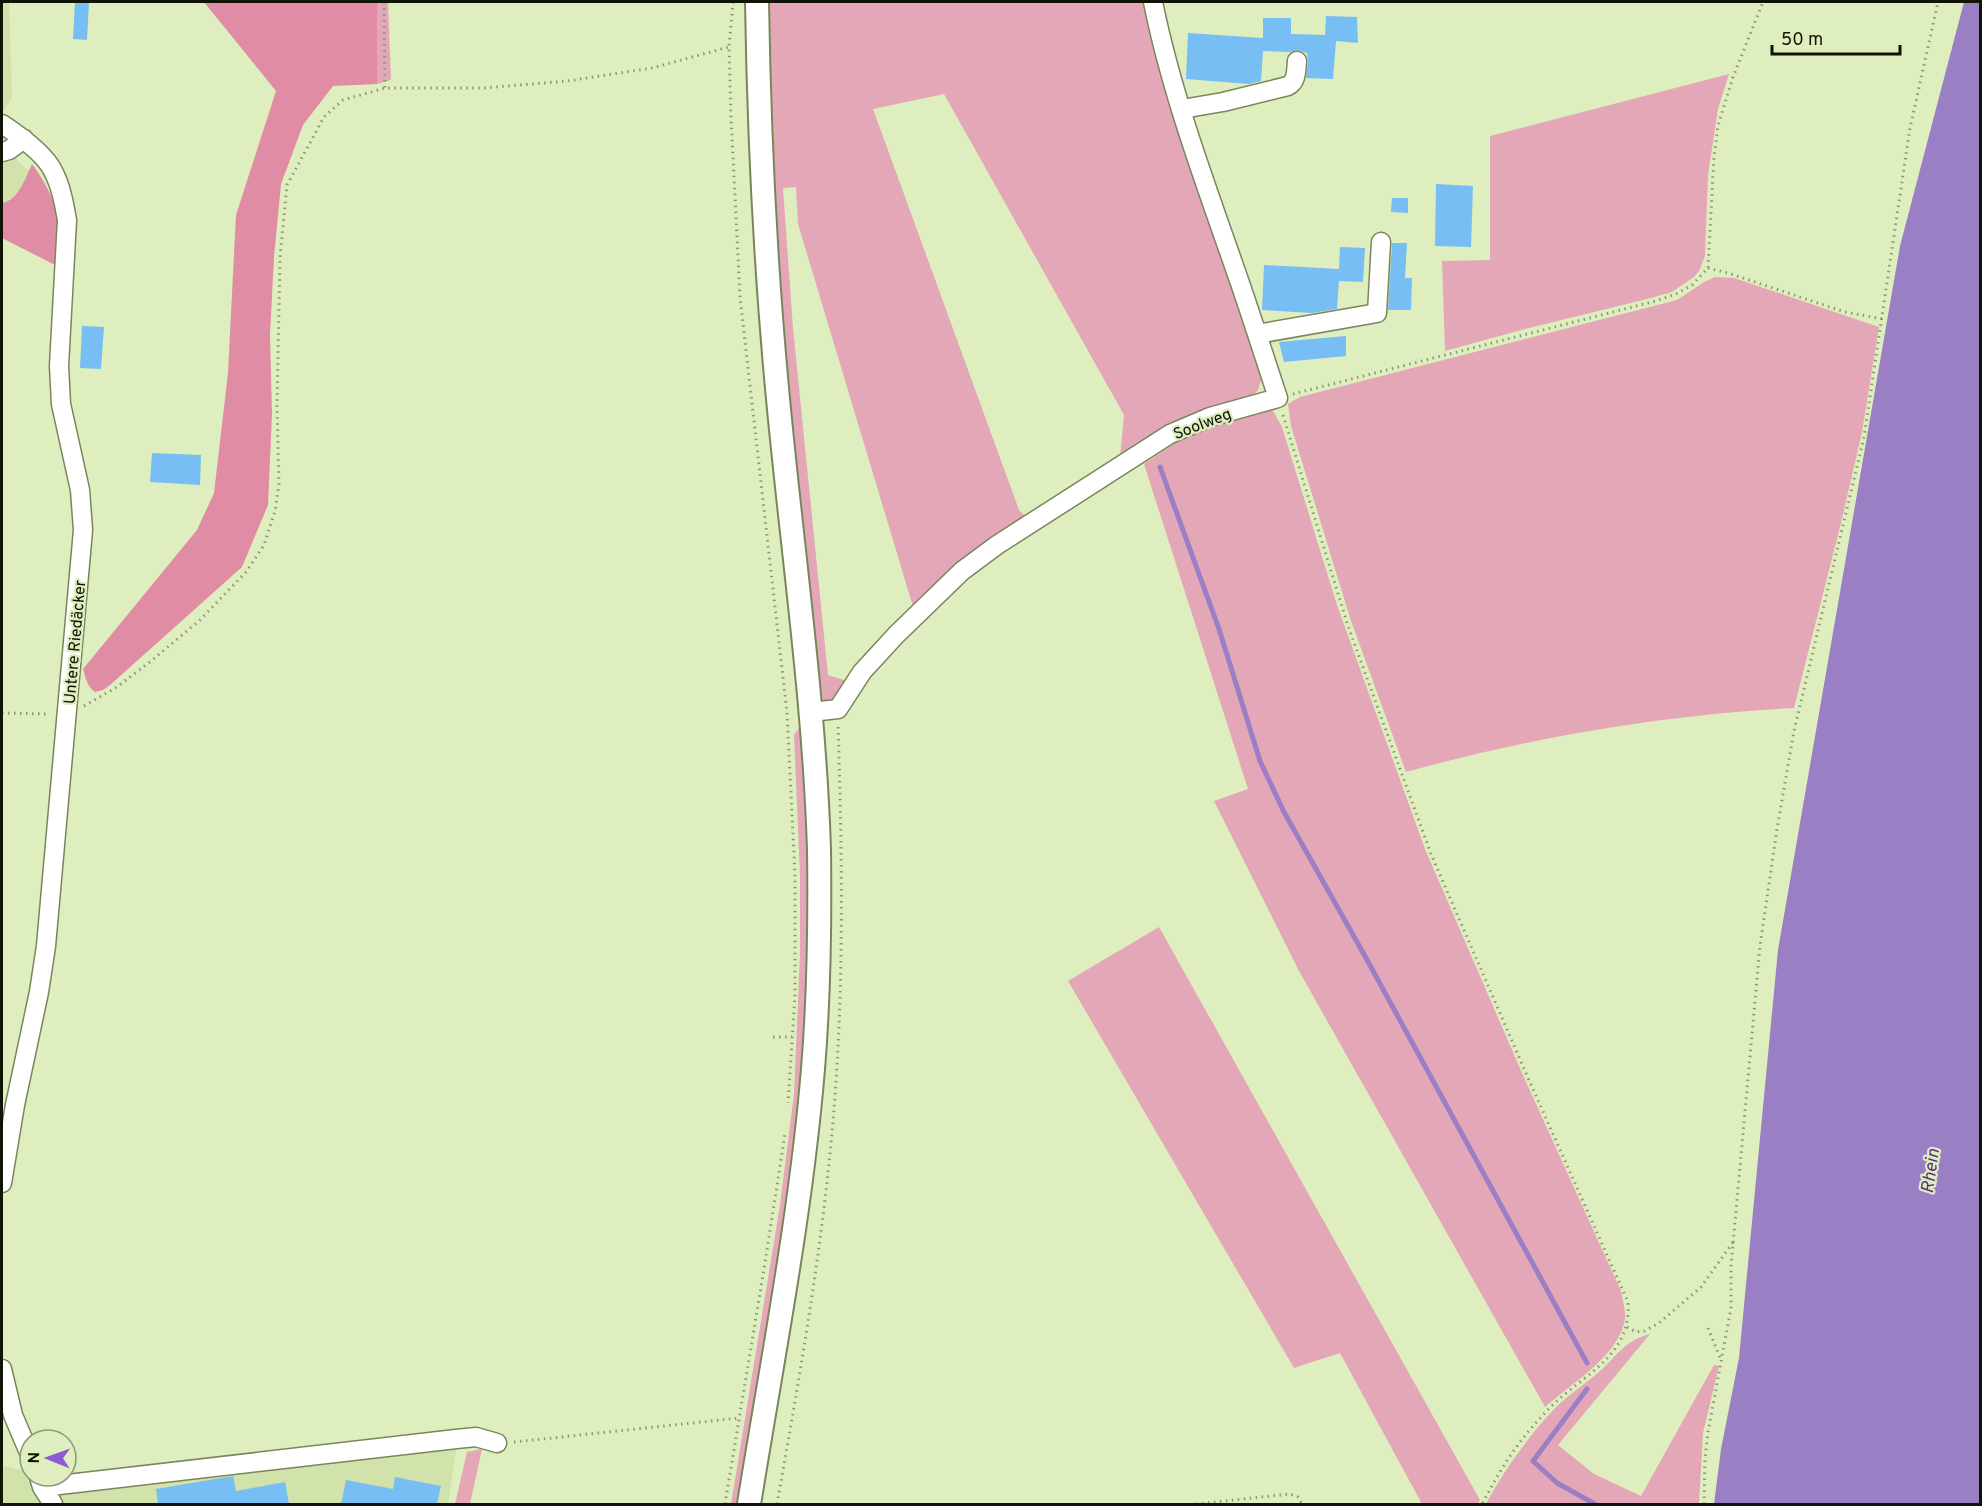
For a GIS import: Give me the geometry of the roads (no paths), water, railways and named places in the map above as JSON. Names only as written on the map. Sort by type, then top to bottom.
[{"type":"main road","points":[[749,1504],[800,1187],[813,1068],[819,851],[811,712],[777,390],[765,247],[758,105],[757,2]]},
{"type":"street","points":[[1153,2],[1165,55],[1201,175],[1257,334],[1377,313],[1381,242]]},
{"type":"street","points":[[1182,110],[1288,86],[1295,78],[1297,61]]},
{"type":"street","name":"Untere Riedäcker","points":[[2,124],[24,139],[52,168],[63,199],[67,220],[59,366],[61,404],[80,490],[83,530],[46,946],[2,1183]]},
{"type":"street","points":[[2,152],[9,150],[24,139]]},
{"type":"street","name":"Soolweg","points":[[811,712],[838,710],[862,672],[896,635],[963,572],[997,546],[1170,435],[1210,417],[1278,398],[1257,334]]},
{"type":"street","points":[[2,1369],[13,1415],[19,1428]]},
{"type":"street","points":[[78,1477],[476,1437],[497,1443]]},
{"type":"street","points":[[45,1488],[53,1504]]},
{"type":"water","name":"Rhein","points":[[1964,2],[1980,2],[1980,1504],[1714,1504],[1721,1449],[1739,1358],[1778,950],[1900,246]]},
{"type":"waterway","points":[[1160,467],[1219,629],[1260,761],[1284,812],[1587,1363]]},
{"type":"waterway","points":[[1587,1389],[1533,1461],[1557,1483],[1595,1504]]}]
